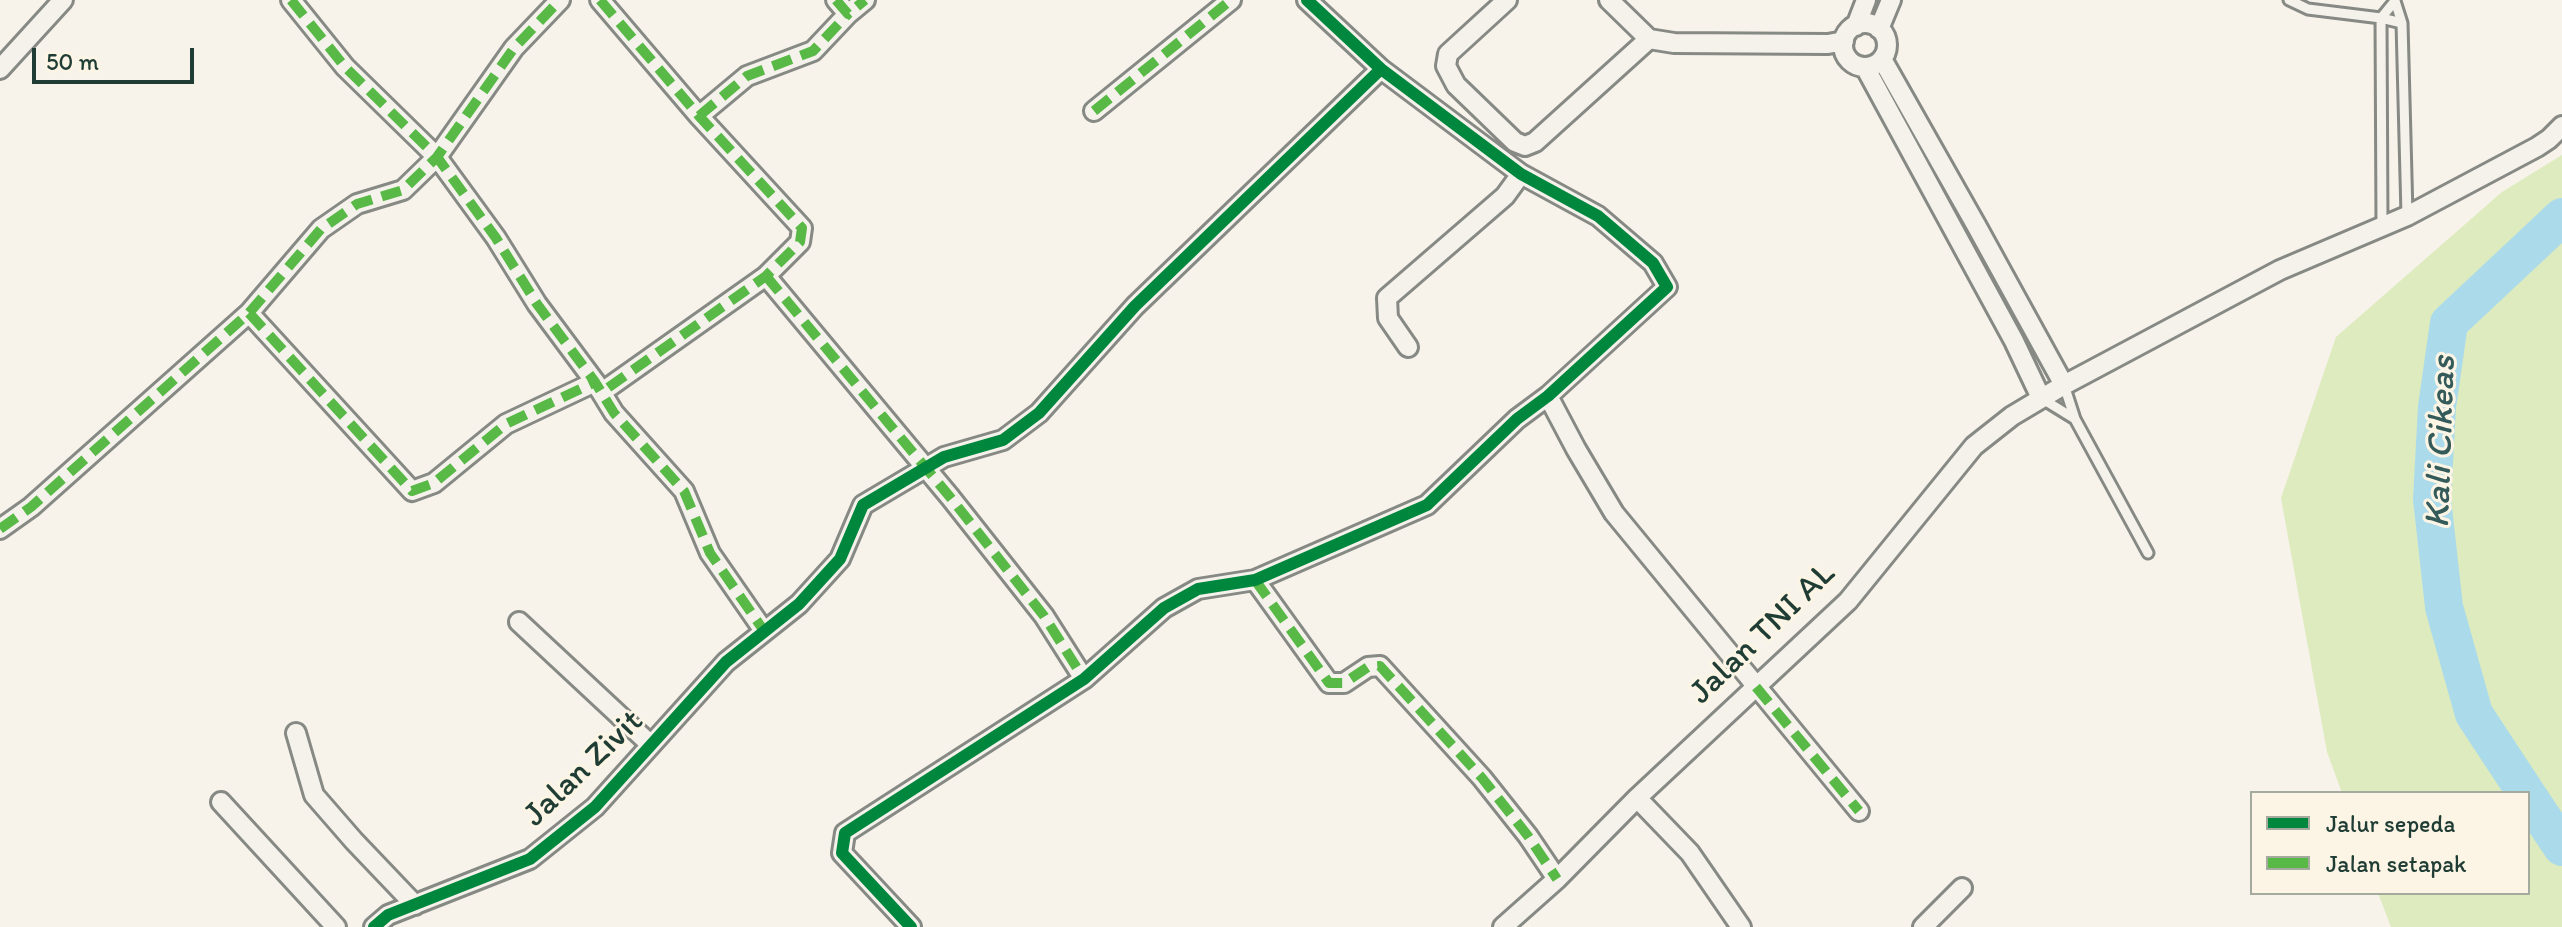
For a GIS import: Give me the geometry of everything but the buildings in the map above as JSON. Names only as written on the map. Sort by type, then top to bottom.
[{"type":"street","points":[[0,69],[63,0]]},
{"type":"street","points":[[291,0],[345,67],[437,157],[496,238],[537,304],[614,413],[684,491],[710,553],[764,631]]},
{"type":"street","points":[[0,529],[31,507],[249,313],[321,229],[357,204],[403,190],[437,157],[514,48],[560,0]]},
{"type":"street","points":[[249,313],[412,491],[434,483],[506,424],[598,387],[766,276],[800,242],[802,228],[699,116],[600,0]]},
{"type":"street","points":[[699,116],[747,76],[813,51],[842,7],[865,0]]},
{"type":"street","points":[[1094,111],[1231,0]]},
{"type":"street","points":[[911,927],[842,853],[845,833],[1084,679],[1164,608],[1198,589],[1255,580],[1427,505],[1517,419],[1548,396],[1667,287],[1653,263],[1598,216],[1521,174],[1381,69],[1307,0]]},
{"type":"street","points":[[1507,0],[1448,54],[1446,66],[1456,85],[1515,142],[1525,146],[1535,142],[1649,39]]},
{"type":"street","points":[[1609,0],[1649,39],[1674,43],[1838,45]]},
{"type":"street","points":[[1856,26],[1866,0]]},
{"type":"street","points":[[1879,29],[1891,0]]},
{"type":"street","points":[[1865,23],[1879,29],[1886,41],[1886,50],[1882,59],[1865,67],[1855,65],[1838,45],[1848,32],[1865,23]]},
{"type":"street","points":[[1882,59],[2064,385]]},
{"type":"street","points":[[1865,67],[2014,341],[2041,398]]},
{"type":"street","name":"Jalan Zivit","points":[[374,927],[388,915],[530,859],[595,807],[726,662],[799,604],[840,559],[863,505],[944,457],[1003,440],[1039,413],[1135,306],[1381,69]]},
{"type":"street","name":"Jalan TNI AL","points":[[1503,927],[1848,601],[1974,446],[2012,416],[2280,270],[2407,216],[2537,147],[2562,126]]},
{"type":"street","points":[[1408,347],[1388,318],[1387,298],[1505,196],[1521,174]]},
{"type":"street","points":[[1955,235],[1976,225]]},
{"type":"street","points":[[766,276],[950,497],[1044,616],[1084,679]]},
{"type":"street","points":[[1548,396],[1614,513],[1859,811]]},
{"type":"street","points":[[1255,580],[1329,683],[1344,683],[1368,667],[1380,666],[1482,778],[1557,879]]},
{"type":"street","points":[[519,622],[651,745]]},
{"type":"street","points":[[296,733],[314,795],[415,905]]},
{"type":"street","points":[[1637,798],[1690,853],[1741,927]]},
{"type":"street","points":[[221,802],[336,927]]},
{"type":"street","points":[[1923,927],[1962,888]]},
{"type":"lane","points":[[2289,0],[2308,9],[2402,23]]},
{"type":"lane","points":[[2335,12],[2337,0]]},
{"type":"lane","points":[[2382,225],[2381,18],[2395,1]]},
{"type":"lane","points":[[2395,1],[2402,23],[2407,216]]},
{"type":"lane","points":[[2064,385],[2075,419],[2148,553]]},
{"type":"lane","points":[[2041,398],[2075,419]]},
{"type":"green space","points":[[2562,155],[2562,927],[2391,927],[2379,895],[2530,895],[2530,791],[2341,791],[2327,752],[2281,498],[2336,337],[2502,192]]},
{"type":"waterway","name":"Kali Cikeas","points":[[2525,791],[2474,714],[2444,607],[2432,499],[2437,407],[2449,323],[2562,217]]},
{"type":"waterway","name":"Kali Cikeas","points":[[2530,799],[2562,847]]},
{"type":"marked path","points":[[291,0],[345,67],[437,157],[496,238],[537,304],[614,413],[684,491],[710,553],[764,631]]},
{"type":"marked path","points":[[0,529],[31,507],[249,313],[321,229],[357,204],[403,190],[437,157],[514,48],[560,0]]},
{"type":"marked path","points":[[600,0],[699,116],[802,228],[800,242],[766,276],[602,392]]},
{"type":"marked path","points":[[836,0],[848,14],[865,0]]},
{"type":"marked path","points":[[1094,111],[1231,0]]},
{"type":"marked path","points":[[699,116],[747,76],[813,51],[848,14]]},
{"type":"marked path","points":[[766,276],[950,497],[1044,616],[1084,679]]},
{"type":"marked path","points":[[249,313],[412,491],[434,483],[506,424],[595,382]]},
{"type":"marked path","points":[[1255,580],[1329,683],[1344,683],[1368,667],[1380,666],[1482,778],[1557,879]]},
{"type":"marked path","points":[[1756,687],[1859,811]]},
{"type":"cycle path","points":[[911,927],[842,853],[845,833],[1084,679],[1164,608],[1198,589],[1255,580],[1427,505],[1517,419],[1548,396],[1667,287],[1653,263],[1598,216],[1521,174],[1381,69],[1307,0]]},
{"type":"cycle path","points":[[374,927],[388,915],[530,859],[595,807],[726,662],[799,604],[840,559],[863,505],[944,457],[1003,440],[1039,413],[1135,306],[1381,69]]}]
